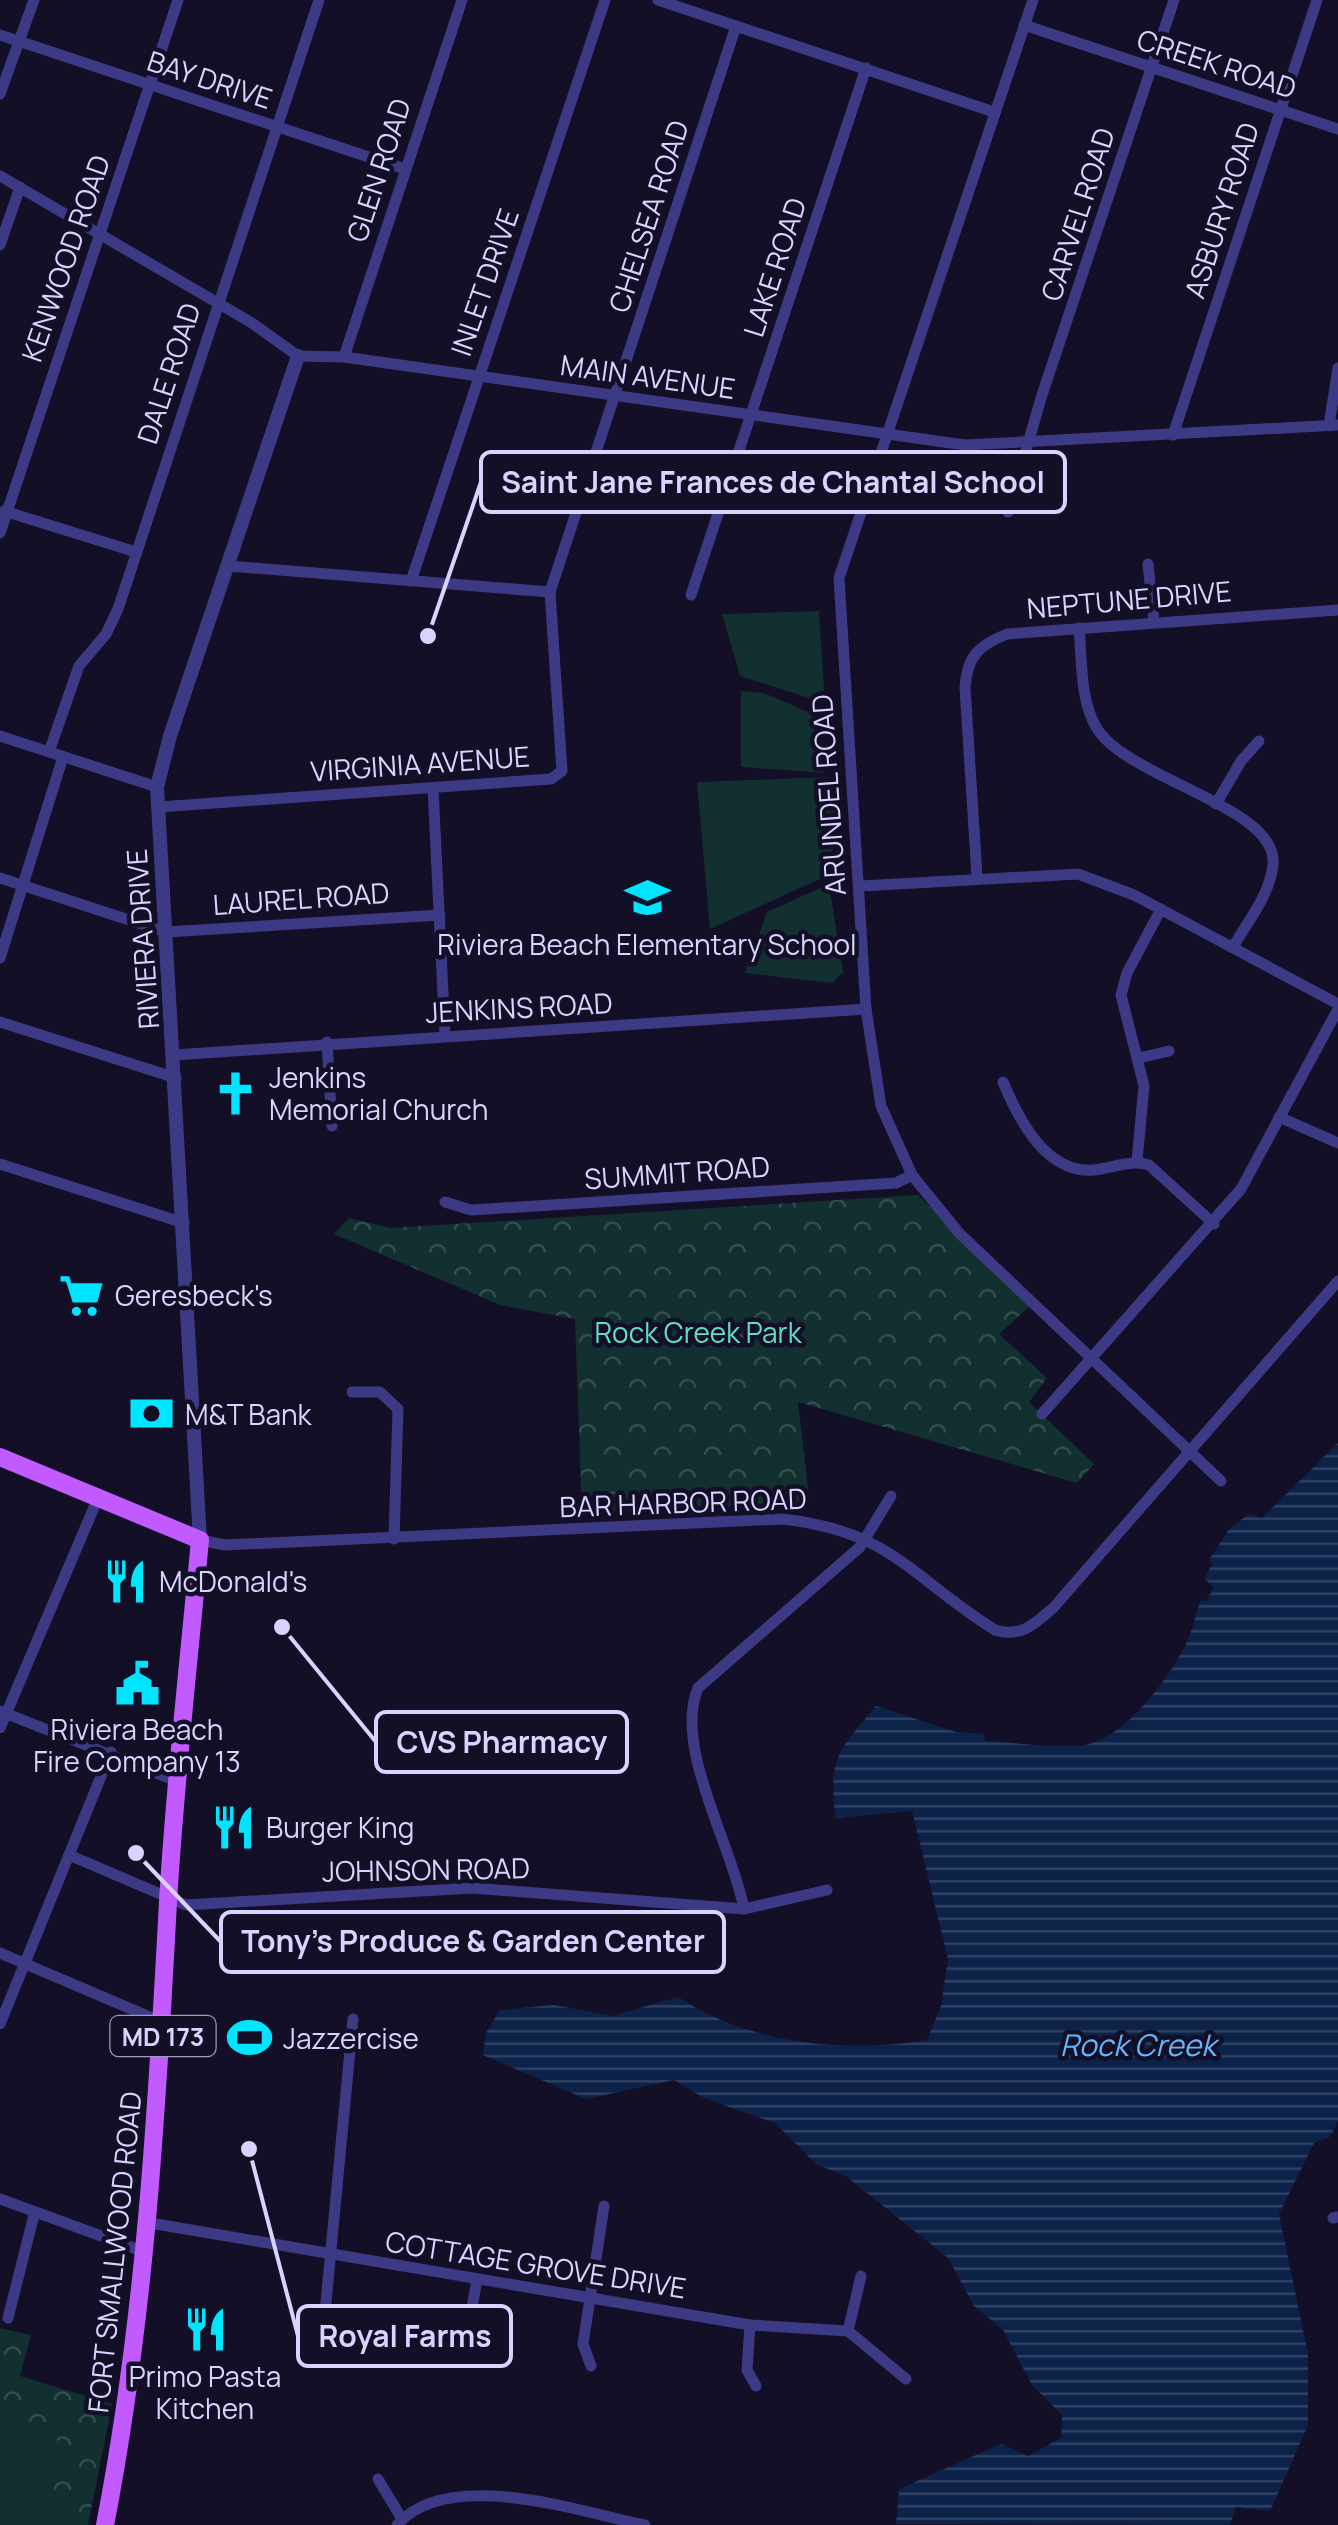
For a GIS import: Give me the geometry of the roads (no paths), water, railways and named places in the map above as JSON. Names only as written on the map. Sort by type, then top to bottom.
[{"type":"main road","points":[[0,1457],[200,1540]]},
{"type":"main road","name":"FORT SMALLWOOD ROAD","points":[[106,2525],[127,2404],[164,2023],[168,1899],[200,1540]]},
{"type":"street","points":[[0,94],[34,0]]},
{"type":"street","name":"KENWOOD ROAD","points":[[0,532],[4,510],[178,0]]},
{"type":"street","name":"DALE ROAD","points":[[49,752],[79,666],[106,634],[136,552],[319,0]]},
{"type":"street","name":"GLEN ROAD","points":[[344,357],[462,0]]},
{"type":"street","name":"INLET DRIVE","points":[[412,582],[606,0]]},
{"type":"street","points":[[658,0],[994,112]]},
{"type":"street","name":"ARUNDEL ROAD","points":[[1033,0],[839,578],[866,1009],[881,1106],[912,1174],[959,1234],[1222,1480]]},
{"type":"street","name":"CARVEL ROAD","points":[[1008,512],[1174,0]]},
{"type":"street","name":"ASBURY ROAD","points":[[1172,436],[1317,0]]},
{"type":"street","name":"CREEK ROAD","points":[[1024,25],[1338,129]]},
{"type":"street","name":"CHELSEA ROAD","points":[[550,592],[736,26]]},
{"type":"street","name":"BAY DRIVE","points":[[0,36],[405,169]]},
{"type":"street","name":"LAKE ROAD","points":[[691,595],[866,68]]},
{"type":"street","points":[[0,176],[218,303],[298,356]]},
{"type":"street","points":[[0,244],[20,187]]},
{"type":"street","name":"MAIN AVENUE","points":[[298,356],[344,357],[965,445],[1334,425]]},
{"type":"street","name":"RIVIERA DRIVE","points":[[200,1540],[157,787],[298,356]]},
{"type":"street","points":[[1334,425],[1338,368]]},
{"type":"street","points":[[4,510],[136,552]]},
{"type":"street","points":[[1148,564],[1154,621]]},
{"type":"street","points":[[228,566],[550,592]]},
{"type":"street","name":"VIRGINIA AVENUE","points":[[159,807],[551,779],[562,772],[550,592]]},
{"type":"street","name":"NEPTUNE DRIVE","points":[[978,876],[966,688],[970,659],[977,649],[1007,634],[1338,610]]},
{"type":"street","points":[[1079,628],[1088,711],[1106,742],[1260,831],[1273,854],[1267,885],[1233,948]]},
{"type":"street","points":[[0,736],[157,787]]},
{"type":"street","points":[[1216,804],[1241,761],[1259,741]]},
{"type":"street","points":[[0,958],[63,757]]},
{"type":"street","points":[[433,788],[445,1034]]},
{"type":"street","points":[[861,886],[978,876],[1078,874],[1160,910],[1338,1006],[1241,1189],[1042,1414]]},
{"type":"street","points":[[0,878],[166,932]]},
{"type":"street","points":[[1137,1161],[1144,1086],[1121,995],[1127,973],[1160,910]]},
{"type":"street","name":"LAUREL ROAD","points":[[166,932],[440,915]]},
{"type":"street","name":"JENKINS ROAD","points":[[174,1055],[866,1009]]},
{"type":"street","points":[[0,1022],[176,1078]]},
{"type":"street","points":[[327,1042],[332,1126]]},
{"type":"street","points":[[1139,1058],[1170,1051]]},
{"type":"street","points":[[1002,1082],[1026,1128],[1064,1166],[1094,1170],[1137,1161],[1170,1182],[1214,1224]]},
{"type":"street","points":[[1279,1118],[1338,1143]]},
{"type":"street","points":[[0,1164],[184,1223]]},
{"type":"street","name":"SUMMIT ROAD","points":[[444,1202],[456,1208],[490,1209],[896,1183],[912,1174]]},
{"type":"street","name":"BAR HARBOR ROAD","points":[[200,1540],[225,1545],[782,1519],[824,1524],[866,1538],[899,1557],[995,1630],[1008,1634],[1025,1630],[1054,1607],[1187,1449],[1338,1281]]},
{"type":"street","points":[[352,1392],[380,1392],[398,1409],[394,1538]]},
{"type":"street","points":[[744,1909],[692,1739],[691,1703],[698,1688],[866,1538],[891,1496]]},
{"type":"street","points":[[0,1728],[3,1712],[98,1498]]},
{"type":"street","points":[[3,1712],[179,1782]]},
{"type":"street","points":[[0,2024],[111,1752]]},
{"type":"street","name":"JOHNSON ROAD","points":[[69,1855],[186,1905],[472,1888],[744,1909],[828,1890]]},
{"type":"street","points":[[0,1953],[164,2023]]},
{"type":"street","points":[[324,2323],[353,2019]]},
{"type":"street","points":[[0,2200],[142,2251]]},
{"type":"street","points":[[592,2366],[583,2344],[604,2206]]},
{"type":"street","points":[[8,2318],[34,2215]]},
{"type":"street","name":"COTTAGE GROVE DRIVE","points":[[144,2222],[750,2325],[848,2331]]},
{"type":"street","points":[[861,2276],[848,2331],[906,2379]]},
{"type":"street","points":[[465,2345],[476,2280]]},
{"type":"street","points":[[750,2325],[748,2370],[756,2386]]},
{"type":"street","points":[[378,2479],[400,2522],[442,2500],[474,2493],[645,2525]]},
{"type":"water","name":"Rock Creek","points":[[1338,1443],[1338,2121],[1330,2137],[1314,2143],[1279,2214],[1308,2354],[1308,2425],[1270,2511],[1236,2507],[1230,2525],[896,2524],[899,2489],[1001,2444],[1028,2456],[1061,2438],[1062,2415],[1032,2385],[1003,2330],[974,2306],[948,2258],[847,2177],[816,2164],[775,2123],[704,2098],[674,2080],[586,2099],[483,2055],[486,2033],[500,2010],[554,2005],[612,2016],[678,1997],[735,2026],[798,2041],[863,2046],[927,2040],[941,2006],[948,1959],[912,1811],[836,1818],[833,1782],[845,1745],[876,1706],[956,1732],[984,1734],[985,1741],[1076,1746],[1109,1735],[1141,1709],[1178,1659],[1201,1600],[1206,1601],[1214,1588],[1204,1578],[1213,1563],[1209,1560],[1230,1528],[1249,1514],[1262,1518]]},
{"type":"place","name":"Saint Jane Frances de Chantal School","points":[[428,636]]},
{"type":"place","name":"Riviera Beach Elementary School","points":[[647,898]]},
{"type":"place","name":"Jenkins Memorial Church","points":[[236,1093]]},
{"type":"place","name":"Geresbeck's","points":[[82,1295]]},
{"type":"place","name":"M&T Bank","points":[[152,1414]]},
{"type":"place","name":"McDonald's","points":[[126,1581]]},
{"type":"place","name":"CVS Pharmacy","points":[[282,1627]]},
{"type":"place","name":"Riviera Beach Fire Company 13","points":[[137,1683]]},
{"type":"place","name":"Burger King","points":[[233,1827]]},
{"type":"place","name":"Tony's Produce & Garden Center","points":[[136,1853]]},
{"type":"place","name":"Jazzercise","points":[[250,2038]]},
{"type":"place","name":"Royal Farms","points":[[249,2149]]},
{"type":"place","name":"Primo Pasta Kitchen","points":[[205,2330]]},
{"type":"park label","name":"Rock Creek Park","points":[[698,1332]]}]
